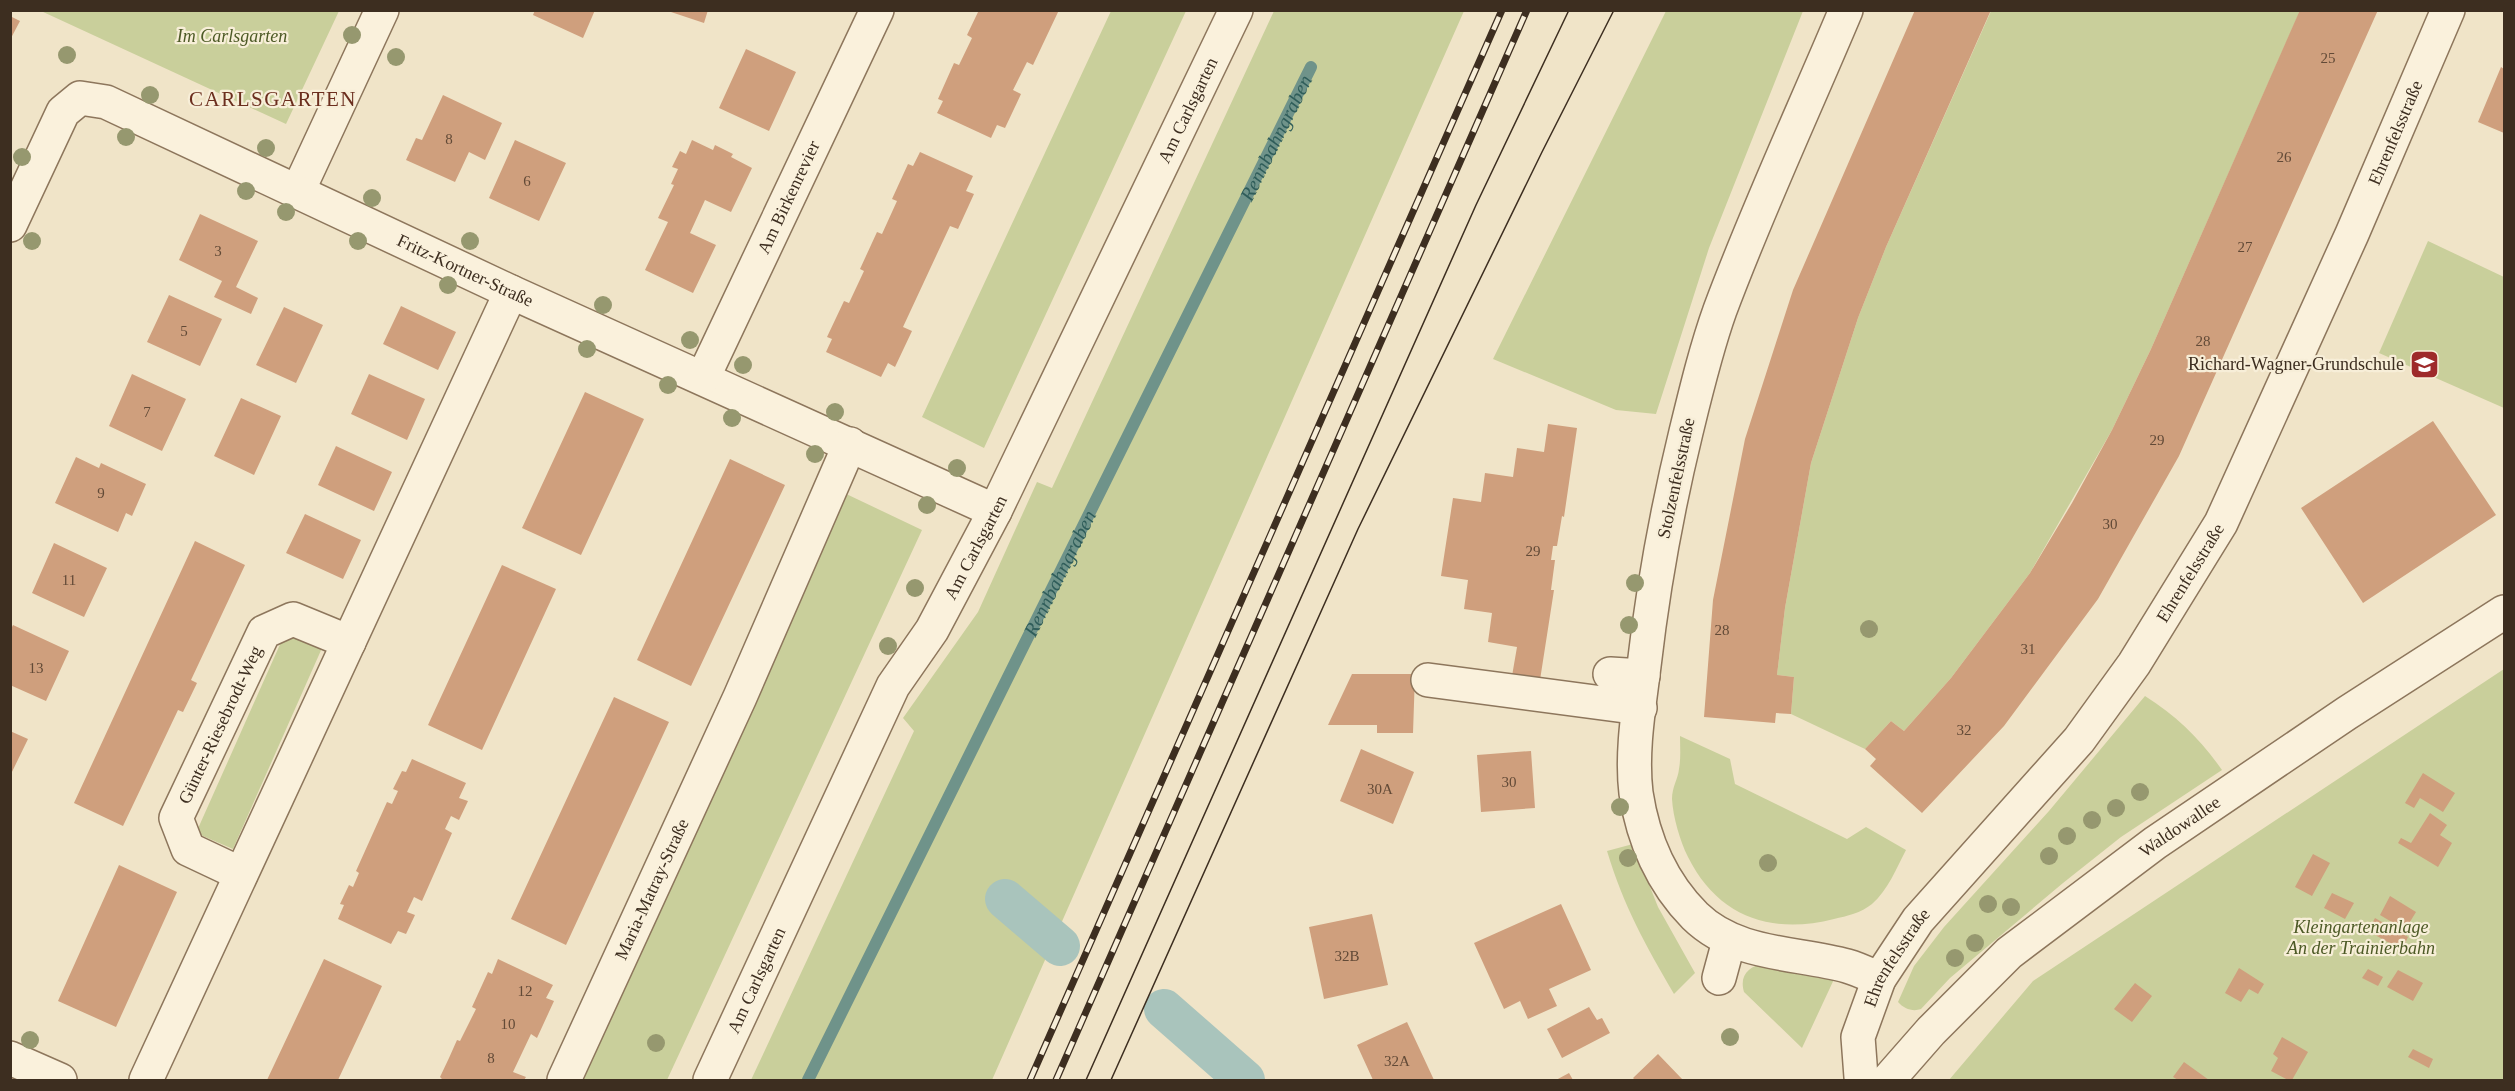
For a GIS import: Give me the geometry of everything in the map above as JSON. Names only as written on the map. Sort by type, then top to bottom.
[{"type":"street","points":[[298,191],[382,10]]},
{"type":"street","name":"Am Carlsgarten","points":[[710,1080],[893,686],[932,630],[995,511],[1236,10]]},
{"type":"street","name":"Stolzenfelsstraße","points":[[1846,10],[1719,312],[1696,392],[1672,488],[1654,581],[1635,775],[1636,794],[1653,856],[1671,888],[1697,917],[1729,941],[1775,953],[1849,966],[1879,979]]},
{"type":"street","name":"Ehrenfelsstraße","points":[[1864,1080],[1861,1077],[1858,1037],[1879,979],[1918,920],[2079,740],[2134,664],[2221,523],[2352,234],[2448,10]]},
{"type":"street","name":"Am Birkenrevier","points":[[703,378],[868,13]]},
{"type":"street","name":"Fritz-Kortner-Straße","points":[[10,225],[63,112],[80,98],[106,102],[511,292],[995,511]]},
{"type":"street","points":[[146,1080],[511,292]]},
{"type":"street","name":"Maria-Matray-Straße","points":[[564,1080],[740,697],[850,444]]},
{"type":"street","name":"Waldowallee","points":[[1888,1080],[1930,1031],[2009,953],[2155,843],[2347,713],[2505,612]]},
{"type":"street","name":"Günter-Riesebrodt-Weg","points":[[241,874],[188,849],[176,818],[264,632],[293,619],[349,642]]},
{"type":"street","points":[[1610,674],[1643,676]]},
{"type":"street","points":[[1428,680],[1640,708]]},
{"type":"street","points":[[1719,978],[1729,941]]},
{"type":"street","points":[[10,1058],[60,1080]]},
{"type":"green space","name":"Im Carlsgarten","points":[[41,11],[339,11],[286,124]]},
{"type":"green space","points":[[1111,11],[1186,11],[984,448],[922,417]]},
{"type":"green space","points":[[1274,11],[1464,11],[992,1080],[751,1080],[914,731],[903,718],[978,612],[1037,482],[1052,488]]},
{"type":"green space","points":[[1666,11],[1803,11],[1709,248],[1656,414],[1616,410],[1493,359]]},
{"type":"green space","points":[[1991,11],[2300,11],[2151,349],[2112,430],[2030,573],[1951,678],[1904,731],[1891,721],[1865,749],[1791,714],[1794,677],[1777,675],[1785,608],[1811,463],[1858,318],[1886,247]]},
{"type":"green space","points":[[2428,241],[2504,277],[2504,408],[2379,353]]},
{"type":"green space","points":[[840,491],[922,530],[667,1080],[567,1080]]},
{"type":"green space","points":[[286,631],[322,648],[233,849],[196,833]]},
{"type":"green space","name":"Kleingartenanlage An der Trainierbahn","points":[[2504,669],[2504,1080],[1949,1080],[2033,981]]},
{"type":"green space","points":[[2145,696],[2188,729],[2222,770],[2121,837],[2063,883],[1950,978],[1921,1009],[1912,1010],[1900,1004],[1898,1002],[1914,966],[1944,927],[2049,811]]},
{"type":"green space","points":[[1680,736],[1730,759],[1735,784],[1847,839],[1866,827],[1906,850],[1883,892],[1872,904],[1859,912],[1811,923],[1768,922],[1731,907],[1700,878],[1688,857],[1677,829],[1672,799],[1680,765]]},
{"type":"green space","points":[[1633,844],[1658,907],[1695,973],[1674,994],[1636,925],[1607,851]]},
{"type":"green space","points":[[1765,963],[1836,975],[1802,1048],[1744,992],[1744,976],[1754,966]]},
{"type":"green space","points":[[1205,1026],[1262,1080],[1229,1080],[1195,1048]]},
{"type":"building","points":[[535,10],[595,10],[583,38],[533,15]]},
{"type":"building","points":[[665,10],[708,10],[704,23]]},
{"type":"building","points":[[979,10],[1059,10],[1033,65],[1027,62],[1013,90],[1021,94],[1005,128],[997,125],[991,138],[937,113],[943,101],[938,99],[954,63],[959,65],[972,38],[967,35]]},
{"type":"building","points":[[1915,10],[1991,10],[1886,247],[1858,318],[1811,463],[1785,608],[1777,675],[1794,677],[1791,714],[1776,713],[1775,723],[1704,717],[1713,600],[1745,439],[1793,290]]},
{"type":"building","points":[[2300,10],[2378,10],[2179,456],[2098,599],[2004,726],[1922,813],[1870,766],[1876,759],[1865,749],[1891,721],[1904,731],[1951,678],[2030,573],[2072,503],[2112,430],[2151,349]]},
{"type":"building","points":[[10,16],[20,21],[10,40]]},
{"type":"building","points":[[746,49],[796,72],[769,131],[719,108]]},
{"type":"building","points":[[2501,67],[2504,69],[2504,133],[2478,122]]},
{"type":"building","points":[[443,95],[502,123],[485,160],[469,152],[455,182],[406,160],[416,138],[422,140]]},
{"type":"building","points":[[515,140],[566,163],[539,221],[489,198]]},
{"type":"building","points":[[692,140],[713,150],[715,145],[733,154],[731,157],[752,168],[731,212],[705,200],[690,233],[716,245],[693,293],[645,270],[668,222],[658,218],[674,185],[671,184],[678,169],[672,167],[680,151],[686,154]]},
{"type":"building","points":[[920,152],[973,176],[966,191],[974,194],[958,229],[950,226],[903,327],[912,331],[895,367],[888,363],[881,377],[826,352],[832,339],[827,337],[844,301],[849,303],[864,271],[860,269],[877,232],[882,234],[897,201],[892,199],[908,164],[913,166]]},
{"type":"building","points":[[200,214],[258,241],[236,287],[258,298],[251,314],[214,297],[222,281],[179,260]]},
{"type":"building","points":[[169,295],[222,319],[200,366],[147,342]]},
{"type":"building","points":[[401,306],[456,332],[438,370],[383,344]]},
{"type":"building","points":[[284,307],[323,325],[296,383],[256,365]]},
{"type":"building","points":[[132,374],[186,399],[162,451],[109,426]]},
{"type":"building","points":[[369,374],[425,399],[407,440],[351,414]]},
{"type":"building","points":[[585,392],[644,419],[581,555],[522,528]]},
{"type":"building","points":[[241,398],[281,416],[254,475],[214,456]]},
{"type":"building","points":[[2433,421],[2496,515],[2363,603],[2301,508]]},
{"type":"building","points":[[1548,424],[1577,428],[1564,517],[1562,516],[1557,546],[1553,546],[1551,560],[1555,560],[1551,590],[1554,590],[1540,680],[1512,676],[1517,647],[1488,642],[1492,613],[1464,609],[1468,580],[1441,576],[1453,498],[1481,502],[1485,473],[1513,477],[1517,448],[1544,452]]},
{"type":"building","points":[[336,446],[392,472],[374,511],[318,485]]},
{"type":"building","points":[[76,457],[99,468],[101,463],[146,484],[132,516],[126,513],[118,532],[55,503]]},
{"type":"building","points":[[730,459],[785,485],[691,686],[637,660]]},
{"type":"building","points":[[305,514],[361,540],[343,579],[286,553]]},
{"type":"building","points":[[195,541],[245,565],[191,680],[197,683],[183,712],[178,710],[123,826],[74,803]]},
{"type":"building","points":[[54,543],[107,568],[84,617],[32,593]]},
{"type":"building","points":[[502,565],[556,589],[482,750],[428,725]]},
{"type":"building","points":[[13,625],[69,651],[46,701],[10,685],[10,631]]},
{"type":"building","points":[[1352,674],[1415,674],[1413,733],[1377,733],[1377,725],[1328,725]]},
{"type":"building","points":[[614,697],[669,722],[566,945],[511,919]]},
{"type":"building","points":[[10,731],[28,739],[10,776]]},
{"type":"building","points":[[1361,749],[1414,772],[1393,824],[1340,801]]},
{"type":"building","points":[[1531,751],[1535,808],[1481,812],[1477,755]]},
{"type":"building","points":[[412,759],[466,783],[459,798],[468,801],[459,820],[451,816],[445,829],[452,833],[422,901],[414,897],[407,912],[415,915],[406,934],[398,931],[391,944],[338,919],[344,905],[340,904],[349,885],[353,887],[359,873],[356,871],[387,802],[392,804],[398,791],[393,789],[402,771],[406,772]]},
{"type":"building","points":[[2423,773],[2455,793],[2443,812],[2420,798],[2414,808],[2405,803]]},
{"type":"building","points":[[2430,813],[2447,825],[2440,835],[2452,843],[2438,867],[2398,843],[2401,838],[2411,843]]},
{"type":"building","points":[[2313,854],[2330,863],[2312,896],[2295,887]]},
{"type":"building","points":[[119,865],[177,892],[116,1027],[58,1001]]},
{"type":"building","points":[[2332,893],[2354,903],[2345,919],[2324,908]]},
{"type":"building","points":[[2390,896],[2416,912],[2405,930],[2380,915]]},
{"type":"building","points":[[1561,904],[1591,970],[1549,989],[1557,1006],[1528,1019],[1520,1001],[1504,1009],[1474,943]]},
{"type":"building","points":[[1372,914],[1388,985],[1324,999],[1309,927]]},
{"type":"building","points":[[2375,918],[2408,937],[2402,950],[2368,931]]},
{"type":"building","points":[[324,959],[382,986],[338,1080],[267,1080]]},
{"type":"building","points":[[498,959],[553,985],[546,998],[554,1001],[537,1038],[531,1034],[513,1072],[526,1077],[524,1080],[443,1080],[440,1077],[457,1040],[460,1041],[476,1009],[472,1007],[488,972],[492,974]]},
{"type":"building","points":[[2239,968],[2264,984],[2258,994],[2249,989],[2241,1002],[2225,993]]},
{"type":"building","points":[[2368,969],[2383,977],[2378,986],[2362,978]]},
{"type":"building","points":[[2398,970],[2423,983],[2413,1001],[2387,987]]},
{"type":"building","points":[[2135,983],[2152,996],[2132,1022],[2114,1009]]},
{"type":"building","points":[[1589,1007],[1597,1020],[1602,1018],[1610,1033],[1562,1058],[1547,1029]]},
{"type":"building","points":[[1407,1022],[1434,1080],[1373,1080],[1357,1045]]},
{"type":"building","points":[[2282,1037],[2308,1052],[2292,1080],[2271,1071],[2278,1058],[2273,1054]]},
{"type":"building","points":[[2413,1049],[2433,1059],[2429,1068],[2408,1057]]},
{"type":"building","points":[[1658,1054],[1683,1080],[1635,1080],[1633,1078]]},
{"type":"building","points":[[2184,1062],[2209,1080],[2178,1080],[2173,1077]]},
{"type":"building","points":[[1569,1073],[1573,1080],[1556,1080]]},
{"type":"waterway","name":"Rennbahngraben","points":[[808,1080],[1311,67]]},
{"type":"waterway","name":"Rennbahngraben","points":[[1005,899],[1060,946]]},
{"type":"waterway","name":"Rennbahngraben","points":[[1164,1009],[1245,1080]]},
{"type":"tram line","points":[[1086,1080],[1476,205],[1569,10]]},
{"type":"tram line","points":[[1111,1080],[1358,529],[1614,10]]},
{"type":"railway","points":[[1030,1080],[1502,10]]},
{"type":"railway","points":[[1056,1080],[1527,10]]},
{"type":"place","name":"Richard-Wagner-Grundschule","points":[[2425,364]]},
{"type":"district","name":"CARLSGARTEN","points":[[273,99]]}]
